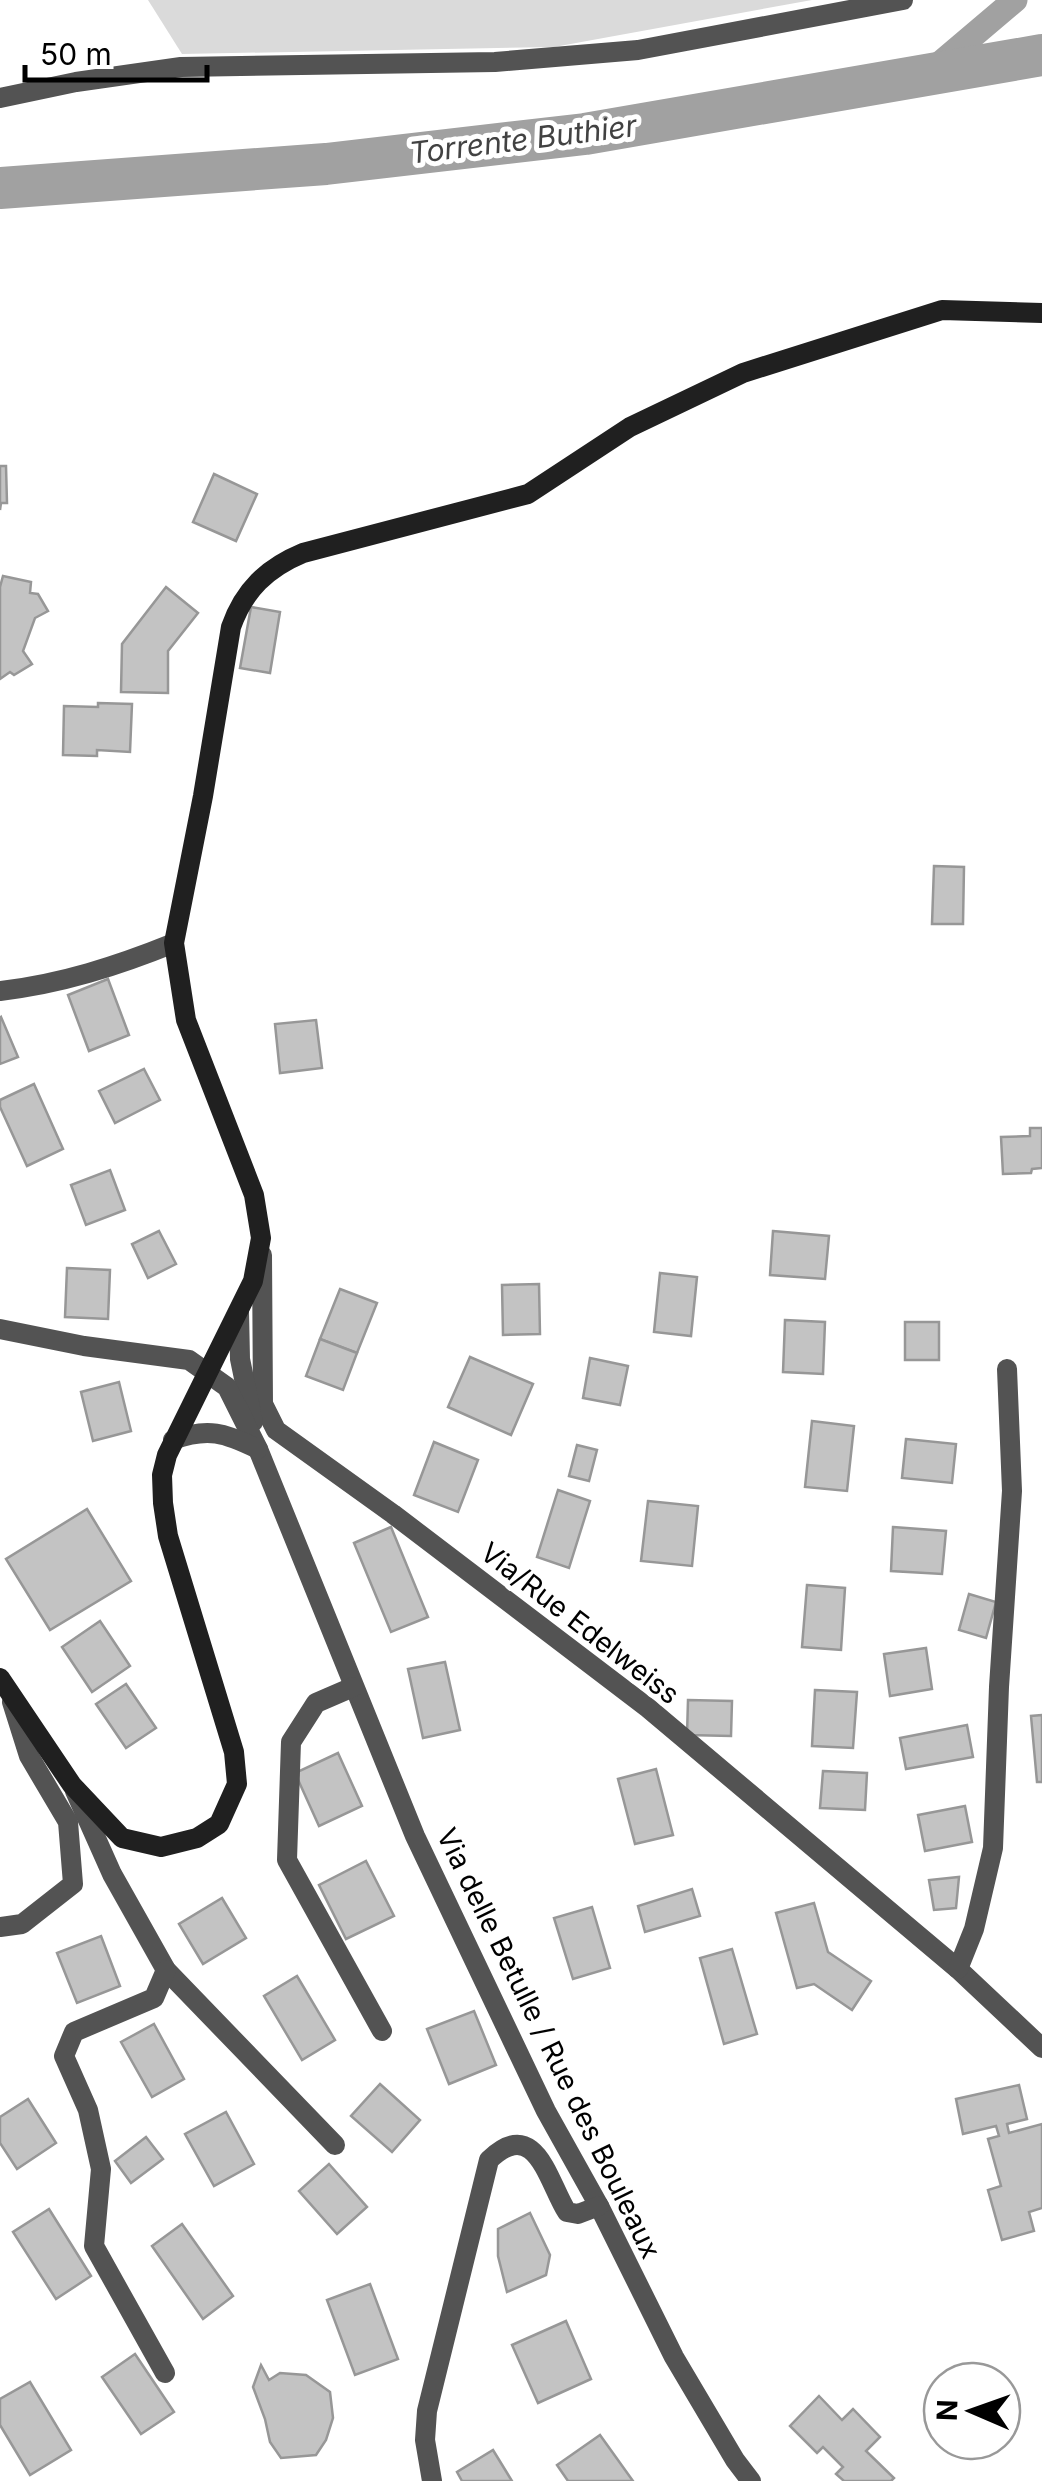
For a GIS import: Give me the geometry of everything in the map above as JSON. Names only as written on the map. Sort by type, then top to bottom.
[{"type":"main road","points":[[4,1684],[72,1785],[122,1838],[161,1847],[197,1838],[218,1824],[238,1784],[234,1752],[168,1536],[162,1475],[173,1440],[252,1282],[261,1238],[254,1195],[186,1020],[174,942],[231,627],[245,596],[264,575],[303,553],[528,494],[630,427],[742,373],[942,310],[1042,312]]},
{"type":"street","points":[[0,98],[181,67],[495,62],[638,50],[903,0]]},
{"type":"street","points":[[0,991],[41,986],[102,970],[174,942]]},
{"type":"street","name":"Via/Rue Edelweiss","points":[[261,1238],[263,1404],[276,1430],[648,1708],[958,1969],[1042,2048]]},
{"type":"street","points":[[239,1312],[240,1359],[258,1449]]},
{"type":"street","points":[[9,1332],[189,1360],[226,1387],[258,1449]]},
{"type":"street","points":[[958,1969],[974,1929],[993,1848],[998,1687],[1012,1491],[1007,1368]]},
{"type":"street","points":[[173,1440],[196,1432],[226,1434],[258,1449]]},
{"type":"street","name":"Via delle Betulle / Rue des Bouleaux","points":[[258,1449],[415,1836],[546,2111],[599,2206],[674,2357],[751,2481]]},
{"type":"street","points":[[0,1927],[22,1924],[73,1884],[68,1822],[29,1756],[4,1684]]},
{"type":"street","points":[[353,1687],[316,1703],[291,1742],[287,1860],[382,2031]]},
{"type":"street","points":[[72,1785],[112,1874],[166,1970],[335,2145]]},
{"type":"street","points":[[165,2374],[94,2246],[101,2169],[88,2110],[64,2056],[74,2032],[154,1998],[166,1970]]},
{"type":"street","points":[[432,2481],[425,2440],[428,2411],[489,2160],[501,2148],[530,2148],[543,2162],[567,2212],[578,2214],[599,2206]]},
{"type":"shaded area","points":[[148,0],[812,0],[554,47],[182,54]]},
{"type":"building","points":[[0,466],[6,466],[7,503],[1,503],[0,510]]},
{"type":"building","points":[[214,474],[257,494],[236,541],[193,522]]},
{"type":"building","points":[[3,576],[31,582],[30,593],[38,594],[48,611],[35,618],[23,651],[32,664],[0,679],[0,587]]},
{"type":"building","points":[[166,587],[198,613],[168,651],[168,693],[121,692],[122,644]]},
{"type":"building","points":[[251,607],[280,612],[270,673],[240,668]]},
{"type":"building","points":[[98,703],[132,704],[130,752],[97,750],[97,756],[63,755],[64,706],[98,707]]},
{"type":"building","points":[[934,866],[964,867],[963,924],[932,924]]},
{"type":"building","points":[[108,979],[129,1035],[89,1051],[68,995]]},
{"type":"building","points":[[0,1018],[18,1057],[0,1064]]},
{"type":"building","points":[[316,1020],[322,1068],[280,1073],[275,1024]]},
{"type":"building","points":[[144,1069],[160,1100],[115,1123],[99,1091]]},
{"type":"building","points":[[34,1084],[63,1149],[27,1166],[0,1100]]},
{"type":"building","points":[[1030,1128],[1042,1128],[1042,1168],[1032,1169],[1031,1173],[1003,1174],[1001,1137],[1030,1136]]},
{"type":"building","points":[[110,1170],[125,1210],[86,1225],[71,1185]]},
{"type":"building","points":[[159,1231],[176,1264],[148,1278],[132,1244]]},
{"type":"building","points":[[773,1231],[829,1236],[825,1279],[770,1275]]},
{"type":"building","points":[[67,1268],[110,1270],[108,1319],[65,1317]]},
{"type":"building","points":[[660,1273],[697,1277],[691,1336],[654,1332]]},
{"type":"building","points":[[539,1284],[540,1334],[503,1335],[502,1285]]},
{"type":"building","points":[[340,1289],[377,1303],[357,1353],[320,1339]]},
{"type":"building","points":[[785,1320],[825,1322],[823,1374],[783,1372]]},
{"type":"building","points":[[905,1322],[939,1322],[939,1360],[905,1360]]},
{"type":"building","points":[[320,1339],[357,1353],[343,1390],[306,1376]]},
{"type":"building","points":[[470,1357],[533,1384],[511,1435],[448,1407]]},
{"type":"building","points":[[590,1358],[628,1366],[620,1405],[583,1398]]},
{"type":"building","points":[[119,1382],[131,1431],[93,1441],[81,1392]]},
{"type":"building","points":[[812,1421],[854,1426],[847,1491],[805,1487]]},
{"type":"building","points":[[906,1439],[956,1444],[952,1483],[902,1478]]},
{"type":"building","points":[[434,1442],[478,1460],[458,1512],[414,1495]]},
{"type":"building","points":[[577,1445],[597,1450],[589,1481],[569,1476]]},
{"type":"building","points":[[558,1490],[590,1501],[569,1568],[537,1557]]},
{"type":"building","points":[[648,1501],[698,1506],[692,1566],[641,1561]]},
{"type":"building","points":[[87,1509],[131,1581],[50,1630],[6,1559]]},
{"type":"building","points":[[391,1527],[428,1617],[391,1632],[354,1543]]},
{"type":"building","points":[[893,1527],[946,1531],[942,1574],[891,1571]]},
{"type":"building","points":[[807,1585],[845,1588],[841,1650],[802,1647]]},
{"type":"building","points":[[969,1594],[996,1602],[986,1638],[959,1630]]},
{"type":"building","points":[[100,1621],[130,1666],[92,1692],[62,1647]]},
{"type":"building","points":[[926,1648],[932,1689],[890,1696],[884,1654]]},
{"type":"building","points":[[445,1662],[460,1730],[423,1738],[408,1669]]},
{"type":"building","points":[[126,1684],[156,1728],[126,1748],[96,1704]]},
{"type":"building","points":[[815,1690],[857,1692],[853,1748],[812,1746]]},
{"type":"building","points":[[688,1700],[732,1701],[731,1736],[687,1735]]},
{"type":"building","points":[[1042,1715],[1042,1782],[1037,1782],[1031,1716]]},
{"type":"building","points":[[967,1725],[973,1757],[906,1769],[900,1738]]},
{"type":"building","points":[[338,1753],[362,1806],[319,1826],[295,1773]]},
{"type":"building","points":[[656,1769],[673,1835],[635,1844],[618,1779]]},
{"type":"building","points":[[823,1771],[867,1773],[865,1810],[820,1808]]},
{"type":"building","points":[[965,1806],[972,1842],[925,1851],[918,1815]]},
{"type":"building","points":[[366,1861],[394,1916],[346,1939],[319,1885]]},
{"type":"building","points":[[959,1877],[956,1908],[934,1910],[929,1880]]},
{"type":"building","points":[[692,1889],[700,1916],[645,1932],[638,1906]]},
{"type":"building","points":[[222,1898],[246,1938],[203,1964],[179,1924]]},
{"type":"building","points":[[814,1903],[828,1952],[871,1981],[852,2010],[814,1984],[797,1988],[776,1913]]},
{"type":"building","points":[[592,1907],[610,1968],[573,1979],[554,1918]]},
{"type":"building","points":[[101,1936],[120,1986],[77,2003],[57,1953]]},
{"type":"building","points":[[732,1949],[757,2034],[724,2044],[700,1958]]},
{"type":"building","points":[[297,1976],[335,2040],[302,2060],[264,1996]]},
{"type":"building","points":[[474,2011],[496,2065],[449,2084],[427,2029]]},
{"type":"building","points":[[154,2024],[184,2079],[152,2097],[121,2042]]},
{"type":"building","points":[[380,2084],[420,2120],[392,2152],[351,2116]]},
{"type":"building","points":[[1019,2085],[1027,2119],[1007,2124],[1009,2133],[1042,2124],[1042,2208],[1029,2212],[1034,2231],[1002,2240],[988,2190],[1001,2186],[988,2139],[999,2136],[996,2126],[963,2134],[956,2099]]},
{"type":"building","points":[[28,2099],[56,2143],[17,2169],[0,2143],[0,2117]]},
{"type":"building","points":[[226,2112],[254,2164],[214,2186],[185,2134]]},
{"type":"building","points":[[146,2137],[163,2159],[131,2183],[115,2161]]},
{"type":"building","points":[[329,2164],[367,2207],[337,2234],[299,2191]]},
{"type":"building","points":[[49,2209],[91,2276],[56,2299],[13,2232]]},
{"type":"building","points":[[530,2213],[550,2255],[546,2275],[507,2292],[498,2256],[498,2229]]},
{"type":"building","points":[[182,2224],[233,2296],[203,2319],[152,2246]]},
{"type":"building","points":[[370,2284],[398,2359],[355,2375],[327,2300]]},
{"type":"building","points":[[566,2321],[591,2379],[538,2403],[512,2345]]},
{"type":"building","points":[[135,2354],[174,2412],[141,2434],[102,2377]]},
{"type":"building","points":[[261,2365],[269,2380],[280,2373],[306,2375],[330,2392],[333,2418],[316,2455],[281,2458],[270,2442],[253,2387]]},
{"type":"building","points":[[30,2382],[71,2450],[30,2475],[0,2425],[0,2399]]},
{"type":"building","points":[[819,2396],[842,2420],[853,2409],[880,2437],[866,2451],[894,2478],[891,2481],[844,2481],[836,2474],[843,2467],[823,2447],[817,2453],[790,2426]]},
{"type":"building","points":[[600,2435],[633,2481],[568,2481],[557,2465]]},
{"type":"building","points":[[493,2450],[512,2481],[462,2481],[457,2472]]},
{"type":"waterway","points":[[930,72],[1015,0]]},
{"type":"waterway","name":"Torrente Buthier","points":[[0,188],[326,164],[585,134],[1042,55]]}]
